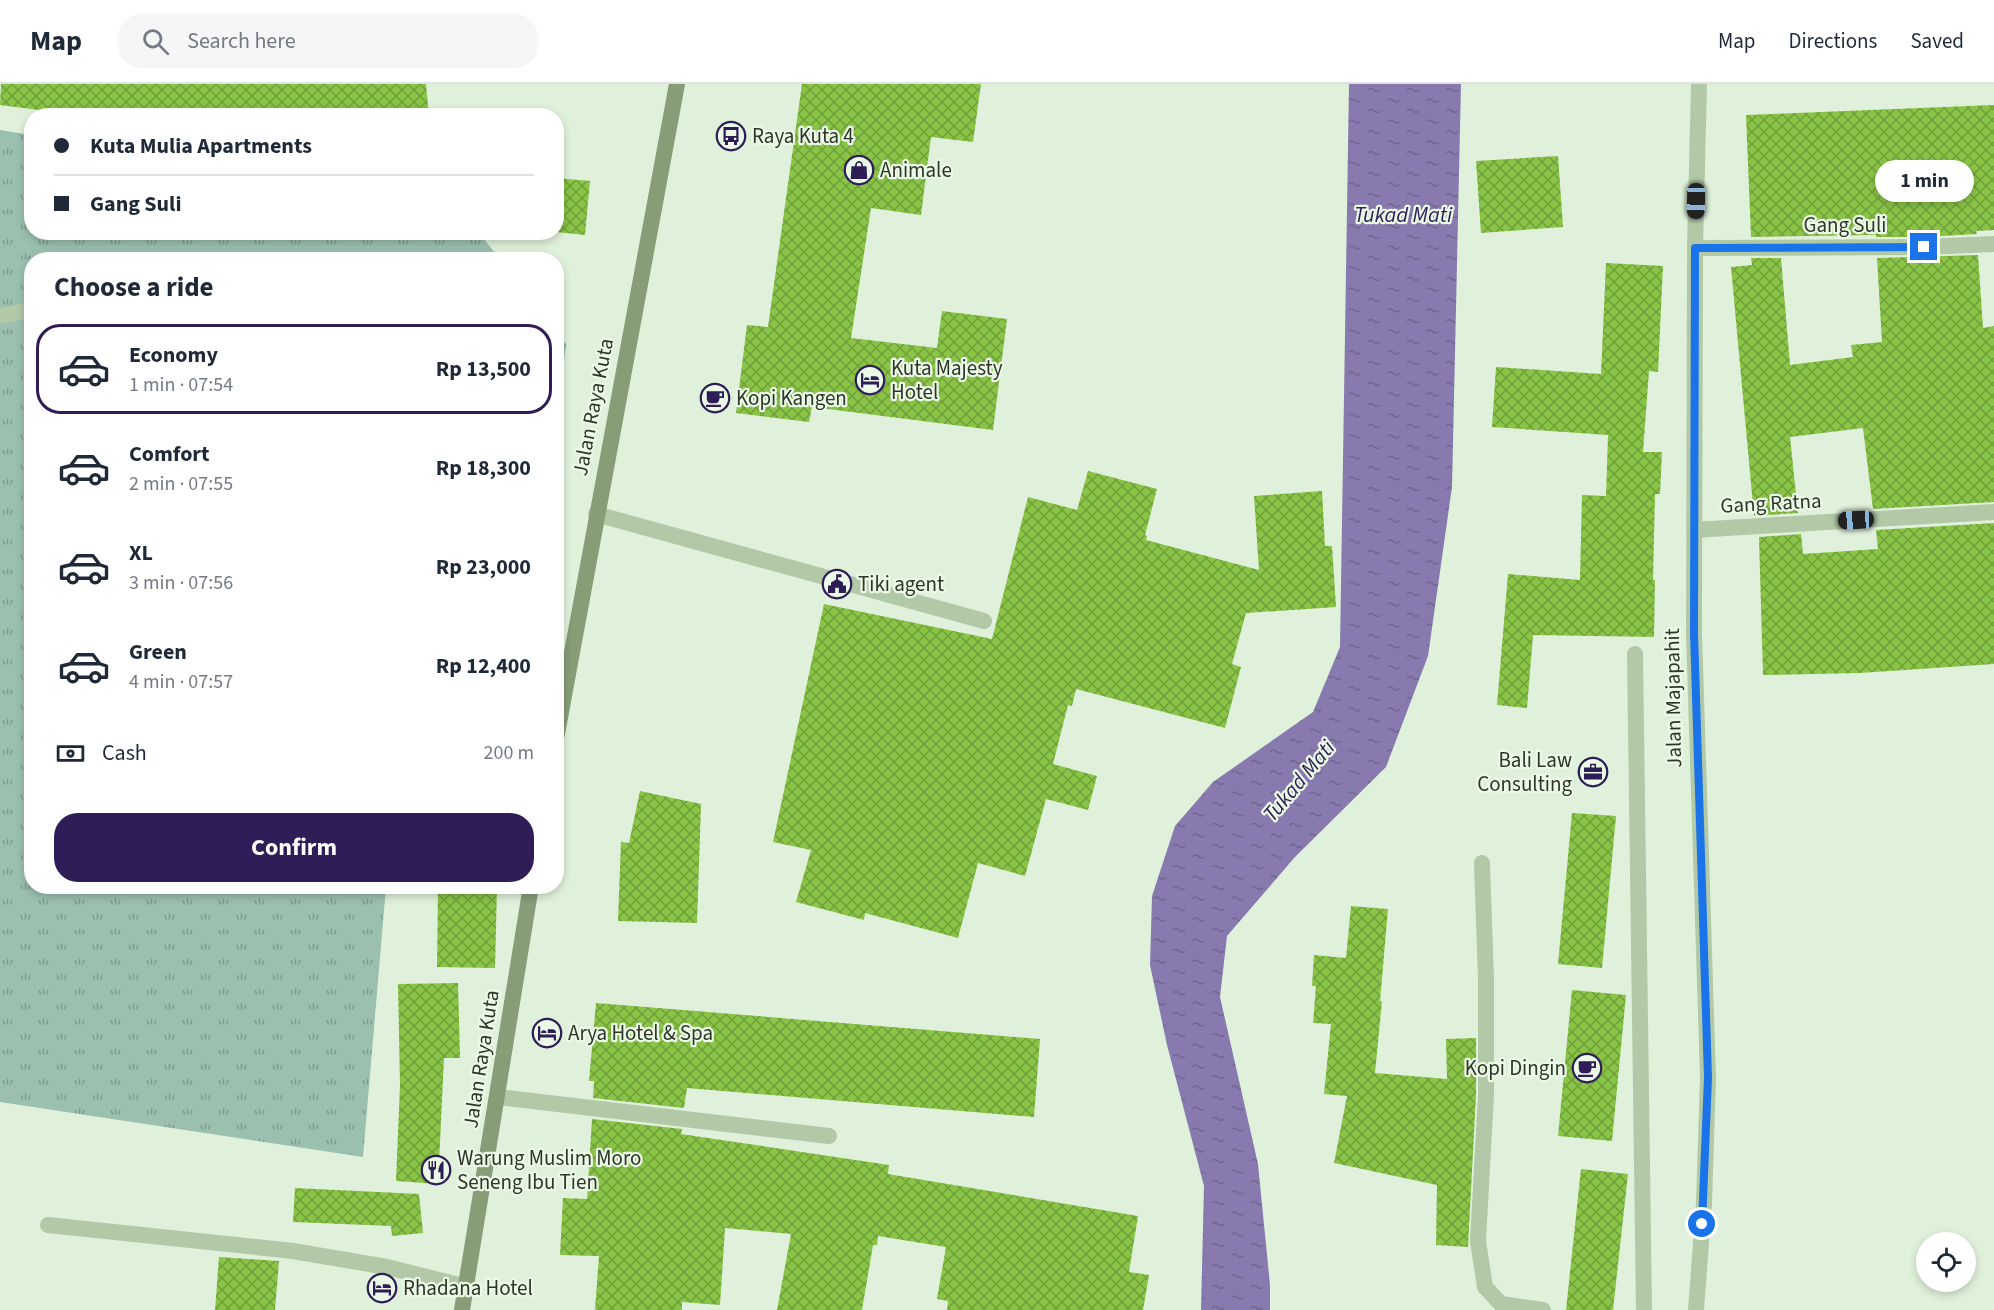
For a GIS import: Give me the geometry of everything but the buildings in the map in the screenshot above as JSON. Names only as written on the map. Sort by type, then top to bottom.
[{"type":"main road","name":"Jalan Raya Kuta","points":[[564,694],[677,84]]},
{"type":"main road","name":"Jalan Raya Kuta","points":[[462,1310],[530,894]]},
{"type":"street","name":"Jalan Majapahit","points":[[1696,1310],[1704,1203],[1708,1078],[1694,633],[1695,248],[1699,84]]},
{"type":"street","name":"Gang Suli","points":[[1695,248],[1924,247],[1994,244]]},
{"type":"street","points":[[0,316],[24,312]]},
{"type":"street","name":"Gang Ratna","points":[[1694,530],[1994,512]]},
{"type":"street","points":[[596,514],[984,621]]},
{"type":"street","points":[[1635,654],[1644,1310]]},
{"type":"street","points":[[1482,863],[1486,980],[1486,1095],[1478,1241],[1485,1287],[1501,1304],[1543,1310]]},
{"type":"street","points":[[498,1096],[829,1136]]},
{"type":"street","points":[[48,1226],[293,1251],[387,1267],[466,1287]]},
{"type":"green space","points":[[0,130],[24,134],[24,240],[485,240],[494,252],[24,252],[24,894],[385,894],[363,1157],[0,1102]]},
{"type":"water","name":"Tukad Mati","points":[[1349,84],[1461,84],[1452,487],[1428,656],[1386,767],[1295,857],[1227,936],[1220,997],[1258,1164],[1270,1285],[1270,1310],[1201,1310],[1204,1186],[1167,1045],[1150,965],[1152,896],[1175,826],[1213,782],[1313,712],[1340,647]]},
{"type":"place","name":"Raya Kuta 4","points":[[731,136]]},
{"type":"place","name":"Animale","points":[[859,170]]},
{"type":"place","name":"Kuta Majesty Hotel","points":[[870,380]]},
{"type":"place","name":"Kopi Kangen","points":[[715,398]]},
{"type":"place","name":"Tiki agent","points":[[837,584]]},
{"type":"place","name":"Bali Law Consulting","points":[[1593,772]]},
{"type":"place","name":"Arya Hotel & Spa","points":[[547,1033]]},
{"type":"place","name":"Kopi Dingin","points":[[1587,1068]]},
{"type":"place","name":"Warung Muslim Moro Seneng Ibu Tien","points":[[436,1170]]},
{"type":"place","name":"Rhadana Hotel","points":[[382,1288]]},
{"type":"route","points":[[1702,1224],[1708,1078],[1694,633],[1695,248],[1924,247]]}]
